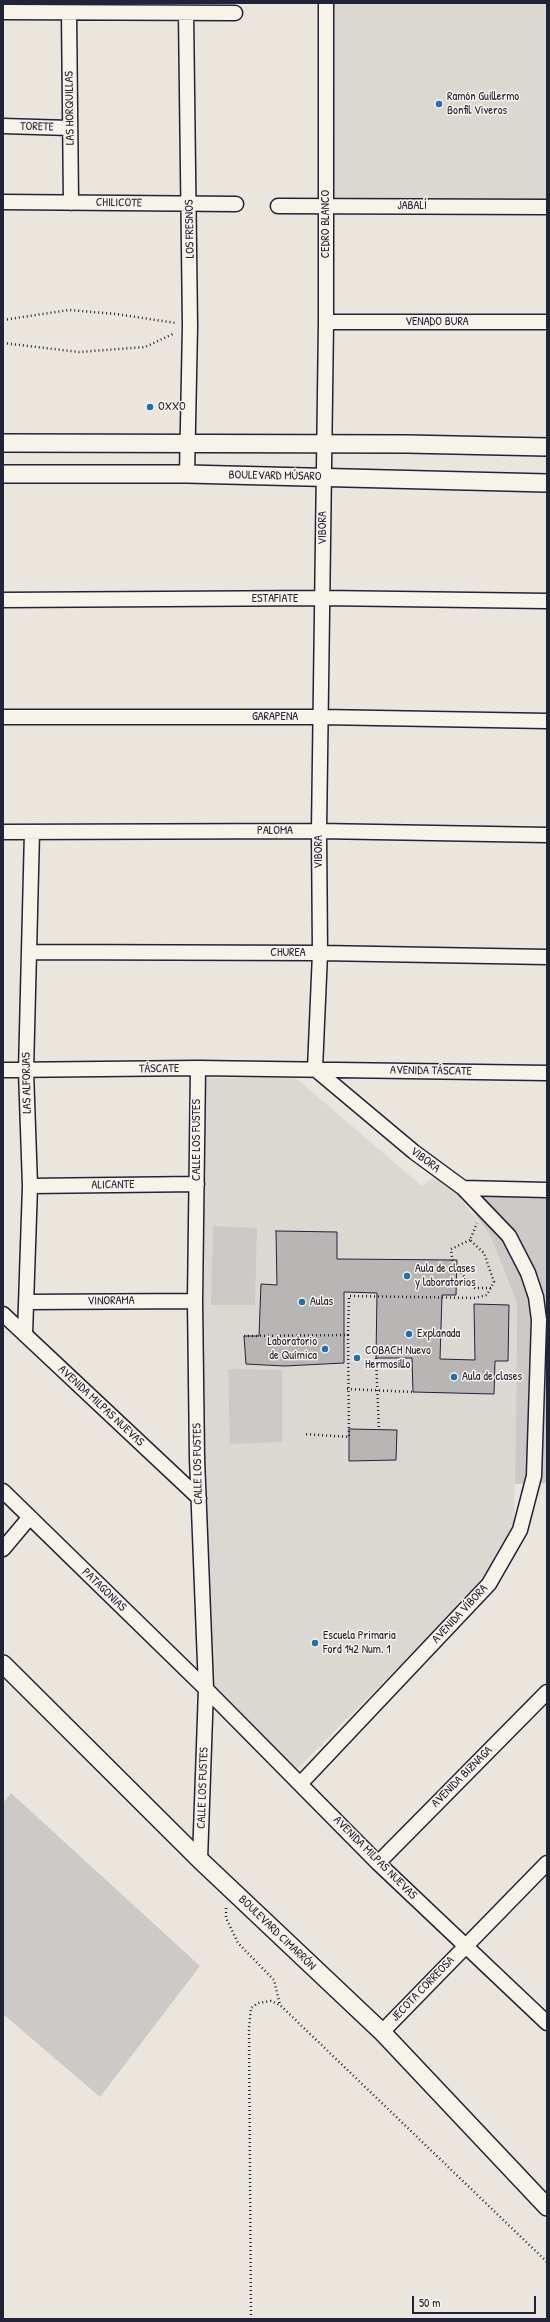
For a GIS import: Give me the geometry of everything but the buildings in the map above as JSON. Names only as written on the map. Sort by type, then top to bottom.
[{"type":"street","name":"CEDRO BLANCO","points":[[324,445],[326,322],[326,3]]},
{"type":"street","points":[[3,12],[235,13]]},
{"type":"street","name":"LAS HORQUILLAS","points":[[69,13],[71,203]]},
{"type":"street","name":"LOS FRESNOS","points":[[186,13],[190,326],[187,474]]},
{"type":"street","name":"TORETE","points":[[3,126],[70,128]]},
{"type":"street","name":"CHILICOTE","points":[[3,202],[236,204]]},
{"type":"street","name":"JABALÍ","points":[[278,206],[547,207]]},
{"type":"street","name":"VENADO BURA","points":[[326,322],[547,322]]},
{"type":"street","points":[[3,443],[324,445],[406,444],[547,447]]},
{"type":"street","name":"VIBORA","points":[[324,445],[319,831],[320,953],[314,1069],[414,1152],[462,1188]]},
{"type":"street","name":"BOULEVARD MÚSARO","points":[[3,474],[187,474],[547,483]]},
{"type":"street","name":"ESTAFIATE","points":[[3,600],[323,598],[547,601]]},
{"type":"street","name":"GARAPENA","points":[[3,717],[321,717],[547,721]]},
{"type":"street","name":"PALOMA","points":[[3,832],[319,831],[547,835]]},
{"type":"street","name":"LAS ALFORJAS","points":[[25,1334],[30,1186],[26,1071],[32,832]]},
{"type":"street","name":"CHUREA","points":[[30,952],[320,953],[547,957]]},
{"type":"street","name":"TÁSCATE","points":[[3,1070],[26,1071],[198,1068],[314,1069]]},
{"type":"street","name":"CALLE LOS FUSTES","points":[[198,1068],[195,1301],[198,1498],[206,1689],[200,1860]]},
{"type":"street","name":"AVENIDA TÁSCATE","points":[[314,1069],[547,1073]]},
{"type":"street","name":"ALICANTE","points":[[30,1186],[197,1184]]},
{"type":"street","points":[[462,1188],[547,1190]]},
{"type":"street","name":"AVENIDA VÍBORA","points":[[301,1783],[489,1584],[520,1530],[540,1476],[539,1320],[536,1297],[528,1273],[509,1236],[462,1188]]},
{"type":"street","name":"VINORAMA","points":[[27,1302],[195,1301]]},
{"type":"street","name":"AVENIDA MILPAS NUEVAS","points":[[3,1314],[198,1498]]},
{"type":"street","name":"PATAGONIAS","points":[[3,1491],[206,1689]]},
{"type":"street","points":[[3,1549],[29,1518]]},
{"type":"street","name":"BOULEVARD CIMARRÓN","points":[[3,1664],[200,1860],[382,2032],[547,2207]]},
{"type":"street","name":"AVENIDA MILPAS NUEVAS","points":[[206,1689],[301,1783],[378,1863],[547,2023]]},
{"type":"street","name":"AVENIDA BIZNAGA","points":[[378,1863],[547,1692]]},
{"type":"street","name":"JECOTA CORREOSA","points":[[382,2032],[547,1863]]},
{"type":"path","points":[[3,320],[69,310],[116,314],[190,326]]},
{"type":"path","points":[[3,343],[79,352],[145,347],[190,326]]},
{"type":"path","points":[[483,1209],[470,1240],[451,1249],[454,1265],[475,1288],[491,1288]]},
{"type":"path","points":[[304,1434],[349,1437],[347,1389],[349,1296],[475,1298],[487,1295],[494,1282],[484,1253],[470,1240]]},
{"type":"path","points":[[244,1336],[348,1335]]},
{"type":"path","points":[[376,1358],[379,1430]]},
{"type":"path","points":[[347,1389],[413,1392]]},
{"type":"path","points":[[226,1884],[226,1918],[238,1943],[274,1980],[280,2005]]},
{"type":"path","points":[[251,2319],[250,2021],[251,2008],[258,2003],[271,2001],[280,2005],[547,2262]]},
{"type":"shaded area","name":"Ramón Guillermo Bonfil Viveros","points":[[333,3],[547,3],[547,206],[331,204]]},
{"type":"shaded area","points":[[198,1078],[296,1078],[422,1186],[440,1172],[491,1237],[517,1303],[514,1530],[484,1581],[285,1781],[211,1704],[200,1477]]},
{"type":"shaded area","points":[[455,1186],[547,1191],[547,1483],[515,1484],[517,1303],[491,1237]]},
{"type":"shaded area","points":[[213,1226],[257,1228],[255,1305],[211,1305]]},
{"type":"shaded area","points":[[228,1369],[282,1370],[282,1442],[230,1444]]},
{"type":"shaded area","points":[[11,1793],[200,1966],[100,2097],[3,2014],[3,1803]]},
{"type":"place","name":"Ramón Guillermo Bonfil Viveros","points":[[439,104]]},
{"type":"place","name":"OXXO","points":[[150,407]]},
{"type":"place","name":"Aula de clases y laboratorios","points":[[407,1276]]},
{"type":"place","name":"Aulas","points":[[302,1302]]},
{"type":"place","name":"Explanada","points":[[409,1334]]},
{"type":"place","name":"Laboratorio de Química","points":[[325,1349]]},
{"type":"place","name":"COBACH Nuevo Hermosillo","points":[[357,1358]]},
{"type":"place","name":"Aula de clases","points":[[454,1377]]},
{"type":"place","name":"Escuela Primaria Ford 142 Num. 1","points":[[315,1643]]}]
